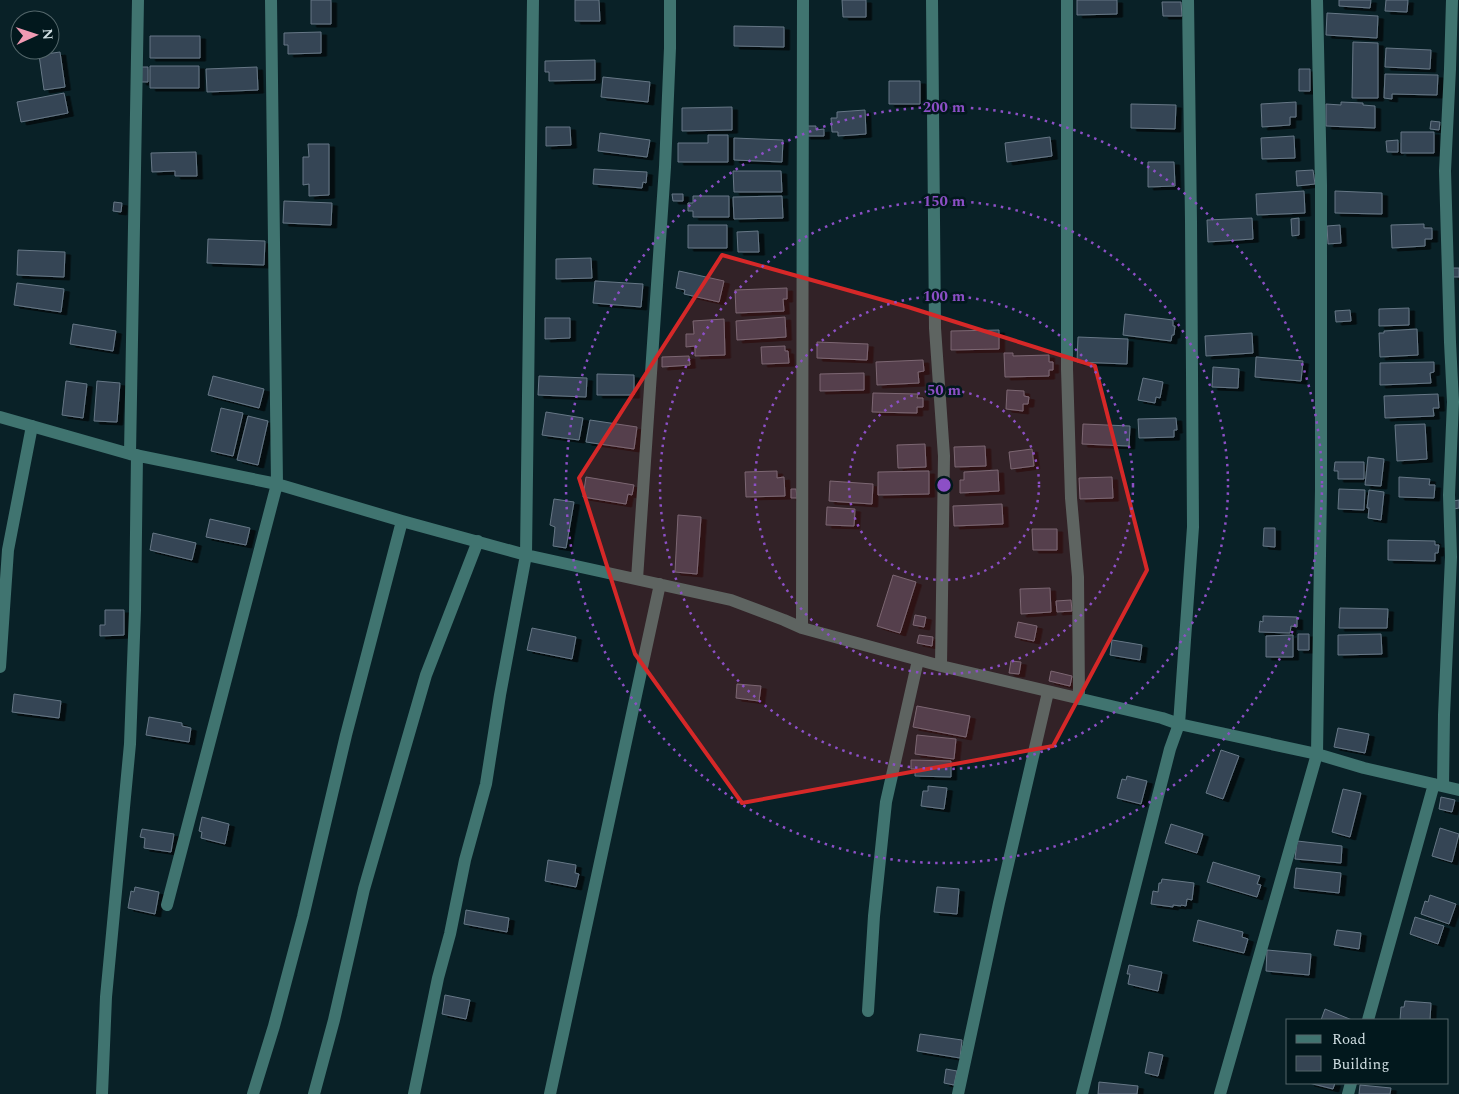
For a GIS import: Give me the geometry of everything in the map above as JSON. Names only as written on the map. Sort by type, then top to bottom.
[{"type":"street","points":[[102,1094],[106,997],[130,744],[135,610],[134,454],[138,0]]},
{"type":"street","points":[[167,905],[277,484],[271,0]]},
{"type":"street","points":[[414,1094],[465,860],[486,784],[500,695],[526,555],[533,0]]},
{"type":"street","points":[[637,579],[666,167],[670,0]]},
{"type":"street","points":[[802,628],[803,0]]},
{"type":"street","points":[[932,0],[935,328],[944,456],[942,666]]},
{"type":"street","points":[[1067,0],[1068,368],[1071,498],[1078,576],[1079,699]]},
{"type":"street","points":[[1082,1094],[1170,749],[1179,724],[1193,527],[1188,0]]},
{"type":"street","points":[[1220,1094],[1317,754],[1320,489],[1320,185],[1317,0]]},
{"type":"street","points":[[1368,1019],[1439,785],[1451,557],[1449,495],[1453,402],[1445,171],[1452,0]]},
{"type":"street","points":[[0,417],[134,454],[277,484],[526,555],[731,600],[802,628],[918,660],[1162,718],[1179,724],[1317,754],[1364,768],[1459,790]]},
{"type":"street","points":[[0,667],[8,550],[32,426]]},
{"type":"street","points":[[253,1094],[274,1026],[303,917],[346,735],[402,521]]},
{"type":"street","points":[[314,1094],[334,1020],[364,889],[426,675],[478,541]]},
{"type":"street","points":[[550,1094],[660,584]]},
{"type":"street","points":[[868,1011],[874,916],[886,802],[918,660]]},
{"type":"street","points":[[958,1094],[1048,692]]},
{"type":"highlighted area","points":[[722,255],[908,307],[1095,366],[1147,570],[1053,746],[742,803],[635,654],[579,478]]},
{"type":"building","points":[[311,0],[331,0],[331,24],[311,24]]},
{"type":"building","points":[[575,0],[599,0],[600,21],[575,21]]},
{"type":"building","points":[[842,0],[866,0],[866,17],[843,17]]},
{"type":"building","points":[[1077,0],[1117,0],[1117,14],[1077,15]]},
{"type":"building","points":[[1339,0],[1371,0],[1370,8],[1339,6]]},
{"type":"building","points":[[1386,0],[1408,0],[1407,12],[1385,11]]},
{"type":"building","points":[[1162,2],[1181,2],[1182,16],[1163,16]]},
{"type":"building","points":[[1327,13],[1378,16],[1377,38],[1326,35]]},
{"type":"building","points":[[734,26],[784,27],[784,47],[734,46]]},
{"type":"building","points":[[321,32],[321,53],[288,54],[288,45],[284,45],[284,33]]},
{"type":"building","points":[[150,36],[200,36],[200,58],[150,58]]},
{"type":"building","points":[[1353,42],[1378,43],[1378,98],[1352,98]]},
{"type":"building","points":[[1386,48],[1431,50],[1430,69],[1385,67]]},
{"type":"building","points":[[60,52],[65,87],[44,90],[40,60],[60,60]]},
{"type":"building","points":[[595,60],[595,80],[549,81],[549,72],[545,72],[545,61]]},
{"type":"building","points":[[150,66],[199,66],[199,88],[150,88]]},
{"type":"building","points":[[140,67],[148,67],[148,82],[141,82]]},
{"type":"building","points":[[257,67],[258,90],[207,92],[206,69]]},
{"type":"building","points":[[1299,69],[1310,69],[1310,91],[1299,91]]},
{"type":"building","points":[[1385,74],[1438,75],[1437,95],[1392,94],[1392,99],[1384,98]]},
{"type":"building","points":[[603,77],[650,82],[648,102],[601,97]]},
{"type":"building","points":[[889,81],[920,81],[920,104],[889,104]]},
{"type":"building","points":[[64,93],[68,113],[21,122],[17,102]]},
{"type":"building","points":[[1296,102],[1296,117],[1290,117],[1290,125],[1262,127],[1261,104]]},
{"type":"building","points":[[1341,102],[1363,103],[1363,105],[1375,106],[1375,128],[1326,126],[1326,104],[1341,105]]},
{"type":"building","points":[[1131,104],[1176,105],[1175,129],[1131,128]]},
{"type":"building","points":[[732,107],[732,130],[682,131],[682,108]]},
{"type":"building","points":[[865,110],[866,134],[838,136],[838,132],[832,132],[831,118],[837,118],[837,112]]},
{"type":"building","points":[[1431,121],[1440,122],[1439,130],[1430,129]]},
{"type":"building","points":[[805,126],[816,126],[816,130],[824,129],[824,136],[805,136]]},
{"type":"building","points":[[546,127],[570,127],[571,145],[546,146]]},
{"type":"building","points":[[1401,132],[1434,132],[1434,153],[1401,153]]},
{"type":"building","points":[[600,133],[650,140],[647,157],[598,151]]},
{"type":"building","points":[[708,135],[728,135],[728,162],[678,162],[678,143],[708,143]]},
{"type":"building","points":[[1294,136],[1295,158],[1262,159],[1261,138]]},
{"type":"building","points":[[1050,137],[1052,156],[1007,162],[1005,143]]},
{"type":"building","points":[[734,138],[783,140],[782,162],[734,160]]},
{"type":"building","points":[[1398,140],[1398,152],[1387,152],[1386,141]]},
{"type":"building","points":[[308,144],[329,144],[329,195],[309,196],[309,184],[303,185],[303,157],[309,157]]},
{"type":"building","points":[[196,152],[197,176],[175,176],[175,171],[152,172],[151,153]]},
{"type":"building","points":[[1148,162],[1174,162],[1175,186],[1148,187]]},
{"type":"building","points":[[594,169],[647,172],[646,183],[643,182],[642,188],[593,184]]},
{"type":"building","points":[[1313,170],[1315,184],[1297,186],[1296,171]]},
{"type":"building","points":[[733,171],[781,171],[782,192],[734,192]]},
{"type":"building","points":[[1304,191],[1305,213],[1257,215],[1256,194]]},
{"type":"building","points":[[1335,191],[1382,193],[1382,214],[1335,213]]},
{"type":"building","points":[[672,194],[683,194],[683,201],[673,201]]},
{"type":"building","points":[[693,196],[729,196],[729,217],[693,217],[693,211],[688,211],[688,203],[693,203]]},
{"type":"building","points":[[782,196],[783,218],[734,219],[733,197]]},
{"type":"building","points":[[284,201],[332,203],[331,225],[283,223]]},
{"type":"building","points":[[114,202],[122,203],[121,212],[113,211]]},
{"type":"building","points":[[1252,218],[1253,239],[1208,242],[1207,220]]},
{"type":"building","points":[[1299,218],[1299,235],[1292,236],[1291,219]]},
{"type":"building","points":[[1424,224],[1424,228],[1432,228],[1432,239],[1425,239],[1425,246],[1392,248],[1391,225]]},
{"type":"building","points":[[688,225],[727,225],[727,248],[688,248]]},
{"type":"building","points":[[1340,225],[1341,243],[1328,244],[1327,226]]},
{"type":"building","points":[[758,231],[759,252],[738,252],[737,232]]},
{"type":"building","points":[[208,239],[265,241],[264,265],[207,263]]},
{"type":"building","points":[[18,250],[65,252],[64,277],[17,275]]},
{"type":"building","points":[[591,258],[592,278],[556,279],[556,259]]},
{"type":"building","points":[[1453,268],[1459,268],[1459,277],[1453,277]]},
{"type":"building","points":[[679,271],[724,281],[719,302],[684,294],[685,290],[676,288]]},
{"type":"building","points":[[595,281],[643,284],[641,307],[593,303]]},
{"type":"building","points":[[17,283],[64,289],[61,312],[14,305]]},
{"type":"building","points":[[787,288],[787,299],[783,299],[784,311],[736,313],[735,290]]},
{"type":"building","points":[[1409,308],[1409,325],[1379,326],[1379,309]]},
{"type":"building","points":[[1350,310],[1351,321],[1336,322],[1335,311]]},
{"type":"building","points":[[1125,314],[1173,320],[1173,326],[1175,326],[1171,341],[1123,335]]},
{"type":"building","points":[[785,317],[786,337],[737,340],[736,321]]},
{"type":"building","points":[[545,318],[570,318],[570,338],[545,339]]},
{"type":"building","points":[[724,319],[725,355],[695,356],[695,346],[686,347],[686,334],[694,334],[693,321]]},
{"type":"building","points":[[73,324],[116,331],[113,351],[70,344]]},
{"type":"building","points":[[1417,329],[1418,355],[1380,357],[1379,333]]},
{"type":"building","points":[[999,330],[999,349],[951,350],[951,331]]},
{"type":"building","points":[[1252,333],[1253,353],[1206,356],[1205,336]]},
{"type":"building","points":[[1078,337],[1128,339],[1127,364],[1077,362]]},
{"type":"building","points":[[817,342],[868,344],[867,360],[817,358]]},
{"type":"building","points":[[785,346],[785,351],[788,351],[789,363],[762,364],[761,347]]},
{"type":"building","points":[[1004,353],[1013,353],[1013,356],[1049,355],[1049,362],[1053,362],[1053,370],[1049,370],[1049,376],[1005,377]]},
{"type":"building","points":[[689,356],[690,365],[662,367],[662,357]]},
{"type":"building","points":[[1256,357],[1303,361],[1301,381],[1255,377]]},
{"type":"building","points":[[923,360],[924,371],[918,372],[919,383],[877,385],[876,362]]},
{"type":"building","points":[[1434,362],[1434,372],[1430,373],[1431,383],[1380,385],[1380,363]]},
{"type":"building","points":[[1213,367],[1239,369],[1238,388],[1212,387]]},
{"type":"building","points":[[864,373],[864,390],[820,391],[820,374]]},
{"type":"building","points":[[597,374],[634,375],[634,395],[597,395]]},
{"type":"building","points":[[213,376],[264,389],[259,408],[208,395]]},
{"type":"building","points":[[539,376],[587,378],[586,397],[538,395]]},
{"type":"building","points":[[1143,378],[1163,382],[1160,398],[1156,397],[1155,403],[1138,400]]},
{"type":"building","points":[[66,381],[87,384],[83,418],[62,415]]},
{"type":"building","points":[[97,381],[120,383],[117,422],[94,421]]},
{"type":"building","points":[[1007,390],[1024,391],[1024,396],[1029,397],[1028,404],[1023,404],[1023,411],[1006,409]]},
{"type":"building","points":[[873,393],[918,394],[917,398],[923,398],[923,407],[917,407],[917,413],[872,412]]},
{"type":"building","points":[[1438,394],[1439,408],[1433,408],[1434,416],[1385,418],[1384,396]]},
{"type":"building","points":[[221,408],[243,413],[233,456],[211,451]]},
{"type":"building","points":[[546,412],[583,418],[579,440],[542,435]]},
{"type":"building","points":[[248,416],[268,421],[258,465],[237,460]]},
{"type":"building","points":[[1176,418],[1177,430],[1174,430],[1174,437],[1139,438],[1138,419]]},
{"type":"building","points":[[590,420],[637,427],[634,449],[586,442]]},
{"type":"building","points":[[1083,424],[1130,426],[1129,446],[1082,444]]},
{"type":"building","points":[[1425,424],[1427,459],[1397,461],[1395,425]]},
{"type":"building","points":[[925,444],[926,467],[898,468],[897,445]]},
{"type":"building","points":[[985,446],[986,466],[955,467],[954,447]]},
{"type":"building","points":[[1032,449],[1034,466],[1011,469],[1009,452]]},
{"type":"building","points":[[1368,457],[1384,459],[1381,486],[1365,485]]},
{"type":"building","points":[[1335,462],[1364,462],[1364,479],[1338,479],[1338,471],[1334,471]]},
{"type":"building","points":[[998,470],[999,491],[960,493],[960,480],[964,480],[964,472]]},
{"type":"building","points":[[777,471],[777,478],[784,477],[785,496],[746,497],[745,472]]},
{"type":"building","points":[[929,471],[929,494],[878,495],[878,472]]},
{"type":"building","points":[[586,477],[634,485],[632,495],[628,494],[626,504],[583,497]]},
{"type":"building","points":[[1112,477],[1113,498],[1080,499],[1079,478]]},
{"type":"building","points":[[1399,477],[1430,479],[1429,485],[1435,485],[1434,498],[1399,497]]},
{"type":"building","points":[[830,481],[873,484],[872,504],[829,501]]},
{"type":"building","points":[[791,489],[796,489],[797,498],[791,498]]},
{"type":"building","points":[[1339,489],[1365,490],[1364,510],[1338,509]]},
{"type":"building","points":[[1369,490],[1384,492],[1381,520],[1368,518]]},
{"type":"building","points":[[554,499],[574,502],[566,548],[553,546],[555,527],[550,525]]},
{"type":"building","points":[[1459,500],[1459,508],[1454,509],[1453,501]]},
{"type":"building","points":[[1002,504],[1003,524],[954,526],[953,506]]},
{"type":"building","points":[[827,507],[855,509],[854,526],[826,525]]},
{"type":"building","points":[[678,515],[701,517],[697,574],[675,572]]},
{"type":"building","points":[[210,519],[250,528],[246,545],[206,537]]},
{"type":"building","points":[[1264,528],[1275,528],[1275,547],[1263,546]]},
{"type":"building","points":[[1032,529],[1057,529],[1057,550],[1033,550]]},
{"type":"building","points":[[153,533],[196,543],[192,560],[150,550]]},
{"type":"building","points":[[1388,540],[1435,541],[1435,545],[1439,545],[1438,553],[1435,553],[1435,561],[1388,560]]},
{"type":"building","points":[[893,575],[916,582],[900,633],[877,626]]},
{"type":"building","points":[[1050,588],[1051,612],[1021,614],[1020,589]]},
{"type":"building","points":[[1071,600],[1072,611],[1057,612],[1056,601]]},
{"type":"building","points":[[1340,608],[1388,609],[1387,628],[1339,628]]},
{"type":"building","points":[[105,610],[124,610],[124,635],[100,636],[100,625],[105,625]]},
{"type":"building","points":[[915,615],[926,617],[924,627],[913,625]]},
{"type":"building","points":[[1263,616],[1297,617],[1297,627],[1291,626],[1290,633],[1259,632],[1260,621],[1263,622]]},
{"type":"building","points":[[1018,622],[1037,626],[1034,641],[1015,637]]},
{"type":"building","points":[[532,628],[576,637],[572,659],[527,650]]},
{"type":"building","points":[[1298,634],[1309,634],[1309,650],[1298,650]]},
{"type":"building","points":[[1381,634],[1382,654],[1338,655],[1338,635]]},
{"type":"building","points":[[919,635],[933,637],[932,646],[917,643]]},
{"type":"building","points":[[1293,635],[1293,657],[1266,657],[1266,636]]},
{"type":"building","points":[[1112,640],[1142,645],[1140,660],[1110,655]]},
{"type":"building","points":[[1011,661],[1021,662],[1019,674],[1009,673]]},
{"type":"building","points":[[1051,671],[1072,676],[1070,686],[1049,681]]},
{"type":"building","points":[[737,684],[761,686],[759,701],[736,698]]},
{"type":"building","points":[[14,694],[61,701],[59,718],[12,712]]},
{"type":"building","points":[[917,706],[970,716],[966,737],[913,727]]},
{"type":"building","points":[[149,717],[182,723],[182,726],[191,728],[189,742],[146,735]]},
{"type":"building","points":[[1338,728],[1369,734],[1365,753],[1334,747]]},
{"type":"building","points":[[917,735],[956,739],[954,759],[915,754]]},
{"type":"building","points":[[1221,750],[1239,756],[1223,799],[1206,793]]},
{"type":"building","points":[[911,760],[951,761],[951,777],[915,776],[915,769],[911,769]]},
{"type":"building","points":[[1127,776],[1147,781],[1141,804],[1117,798],[1122,779],[1126,780]]},
{"type":"building","points":[[928,786],[947,788],[944,809],[921,806],[923,791],[928,791]]},
{"type":"building","points":[[1343,789],[1361,793],[1350,837],[1332,832]]},
{"type":"building","points":[[1441,797],[1455,800],[1452,812],[1439,809]]},
{"type":"building","points":[[202,817],[229,824],[225,844],[201,838],[202,832],[199,831]]},
{"type":"building","points":[[1171,824],[1203,834],[1197,853],[1165,843]]},
{"type":"building","points":[[1440,828],[1459,834],[1452,862],[1432,856]]},
{"type":"building","points":[[142,829],[174,834],[171,852],[144,848],[145,838],[140,837]]},
{"type":"building","points":[[1297,841],[1342,846],[1341,863],[1295,859]]},
{"type":"building","points":[[548,860],[576,865],[575,873],[579,874],[576,887],[545,881]]},
{"type":"building","points":[[1213,862],[1260,876],[1257,884],[1261,885],[1257,897],[1207,882]]},
{"type":"building","points":[[1296,868],[1341,873],[1339,893],[1294,888]]},
{"type":"building","points":[[1162,879],[1194,883],[1192,900],[1187,899],[1186,906],[1173,905],[1173,907],[1151,904],[1153,891],[1158,892],[1159,883],[1161,883]]},
{"type":"building","points":[[135,887],[159,892],[155,914],[128,908],[131,891],[134,892]]},
{"type":"building","points":[[937,887],[959,889],[957,914],[934,912]]},
{"type":"building","points":[[1430,895],[1456,904],[1449,924],[1421,914],[1425,901],[1428,902]]},
{"type":"building","points":[[466,910],[509,918],[507,932],[464,924]]},
{"type":"building","points":[[1415,917],[1444,926],[1438,944],[1410,934]]},
{"type":"building","points":[[1198,920],[1243,932],[1242,937],[1248,939],[1244,953],[1193,941]]},
{"type":"building","points":[[1337,930],[1361,933],[1359,949],[1334,945]]},
{"type":"building","points":[[1267,950],[1311,954],[1309,975],[1266,971]]},
{"type":"building","points":[[1129,965],[1162,972],[1158,991],[1128,984],[1130,974],[1127,974]]},
{"type":"building","points":[[445,995],[470,1000],[466,1019],[442,1014]]},
{"type":"building","points":[[1405,1001],[1431,1003],[1430,1019],[1400,1019],[1401,1007],[1404,1007]]},
{"type":"building","points":[[1325,1009],[1350,1019],[1321,1019]]},
{"type":"building","points":[[920,1034],[962,1040],[960,1058],[917,1051]]},
{"type":"building","points":[[1149,1052],[1163,1055],[1158,1076],[1145,1073]]},
{"type":"building","points":[[946,1069],[957,1071],[954,1085],[944,1083]]},
{"type":"building","points":[[1099,1082],[1138,1086],[1137,1094],[1098,1094]]},
{"type":"building","points":[[1313,1084],[1335,1084],[1333,1089]]},
{"type":"building","points":[[1360,1085],[1391,1088],[1390,1094],[1359,1094]]}]
